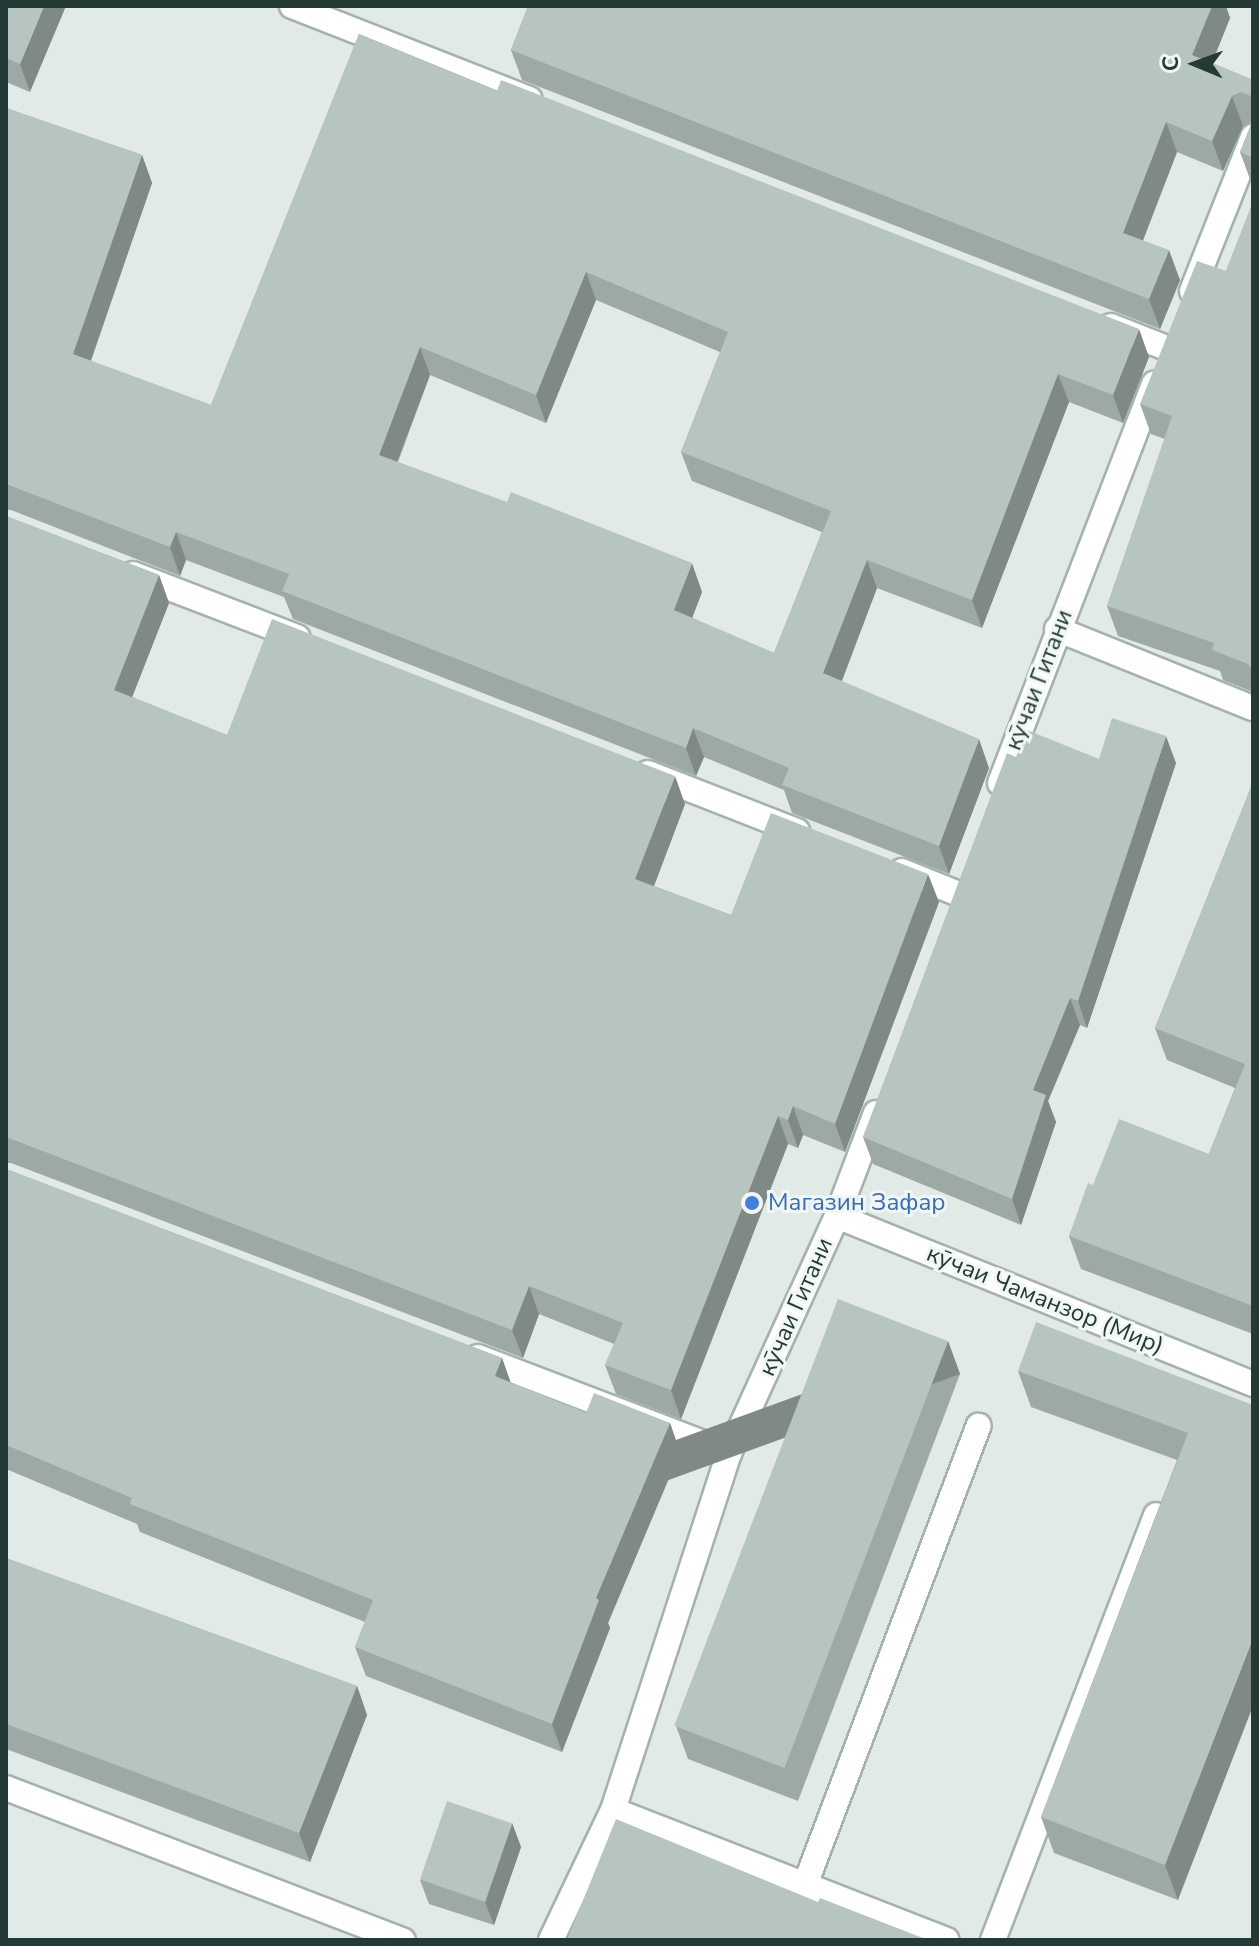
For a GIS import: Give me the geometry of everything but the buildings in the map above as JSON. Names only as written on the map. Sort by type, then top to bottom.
[{"type":"street","points":[[292,6],[544,105]]},
{"type":"street","name":"кӯчаи Гитани","points":[[992,806],[1057,629],[1253,137]]},
{"type":"street","points":[[1094,320],[1169,349]]},
{"type":"street","points":[[110,565],[319,646]]},
{"type":"street","points":[[1057,629],[1253,708]]},
{"type":"street","points":[[631,767],[825,842]]},
{"type":"street","points":[[948,923],[970,864]]},
{"type":"street","points":[[885,865],[959,894]]},
{"type":"street","name":"кӯчаи Гитани","points":[[551,1940],[613,1810],[729,1453],[837,1216],[887,1084]]},
{"type":"street","name":"кӯчаи Чаманзор (Мир)","points":[[837,1216],[1253,1384]]},
{"type":"street","points":[[449,1346],[729,1453]]},
{"type":"street","points":[[805,1885],[978,1426]]},
{"type":"street","points":[[993,1940],[1156,1515]]},
{"type":"street","points":[[6,1788],[403,1940]]},
{"type":"street","points":[[613,1810],[947,1940]]},
{"type":"place","name":"Магазин Зафар","points":[[752,1203]]}]
